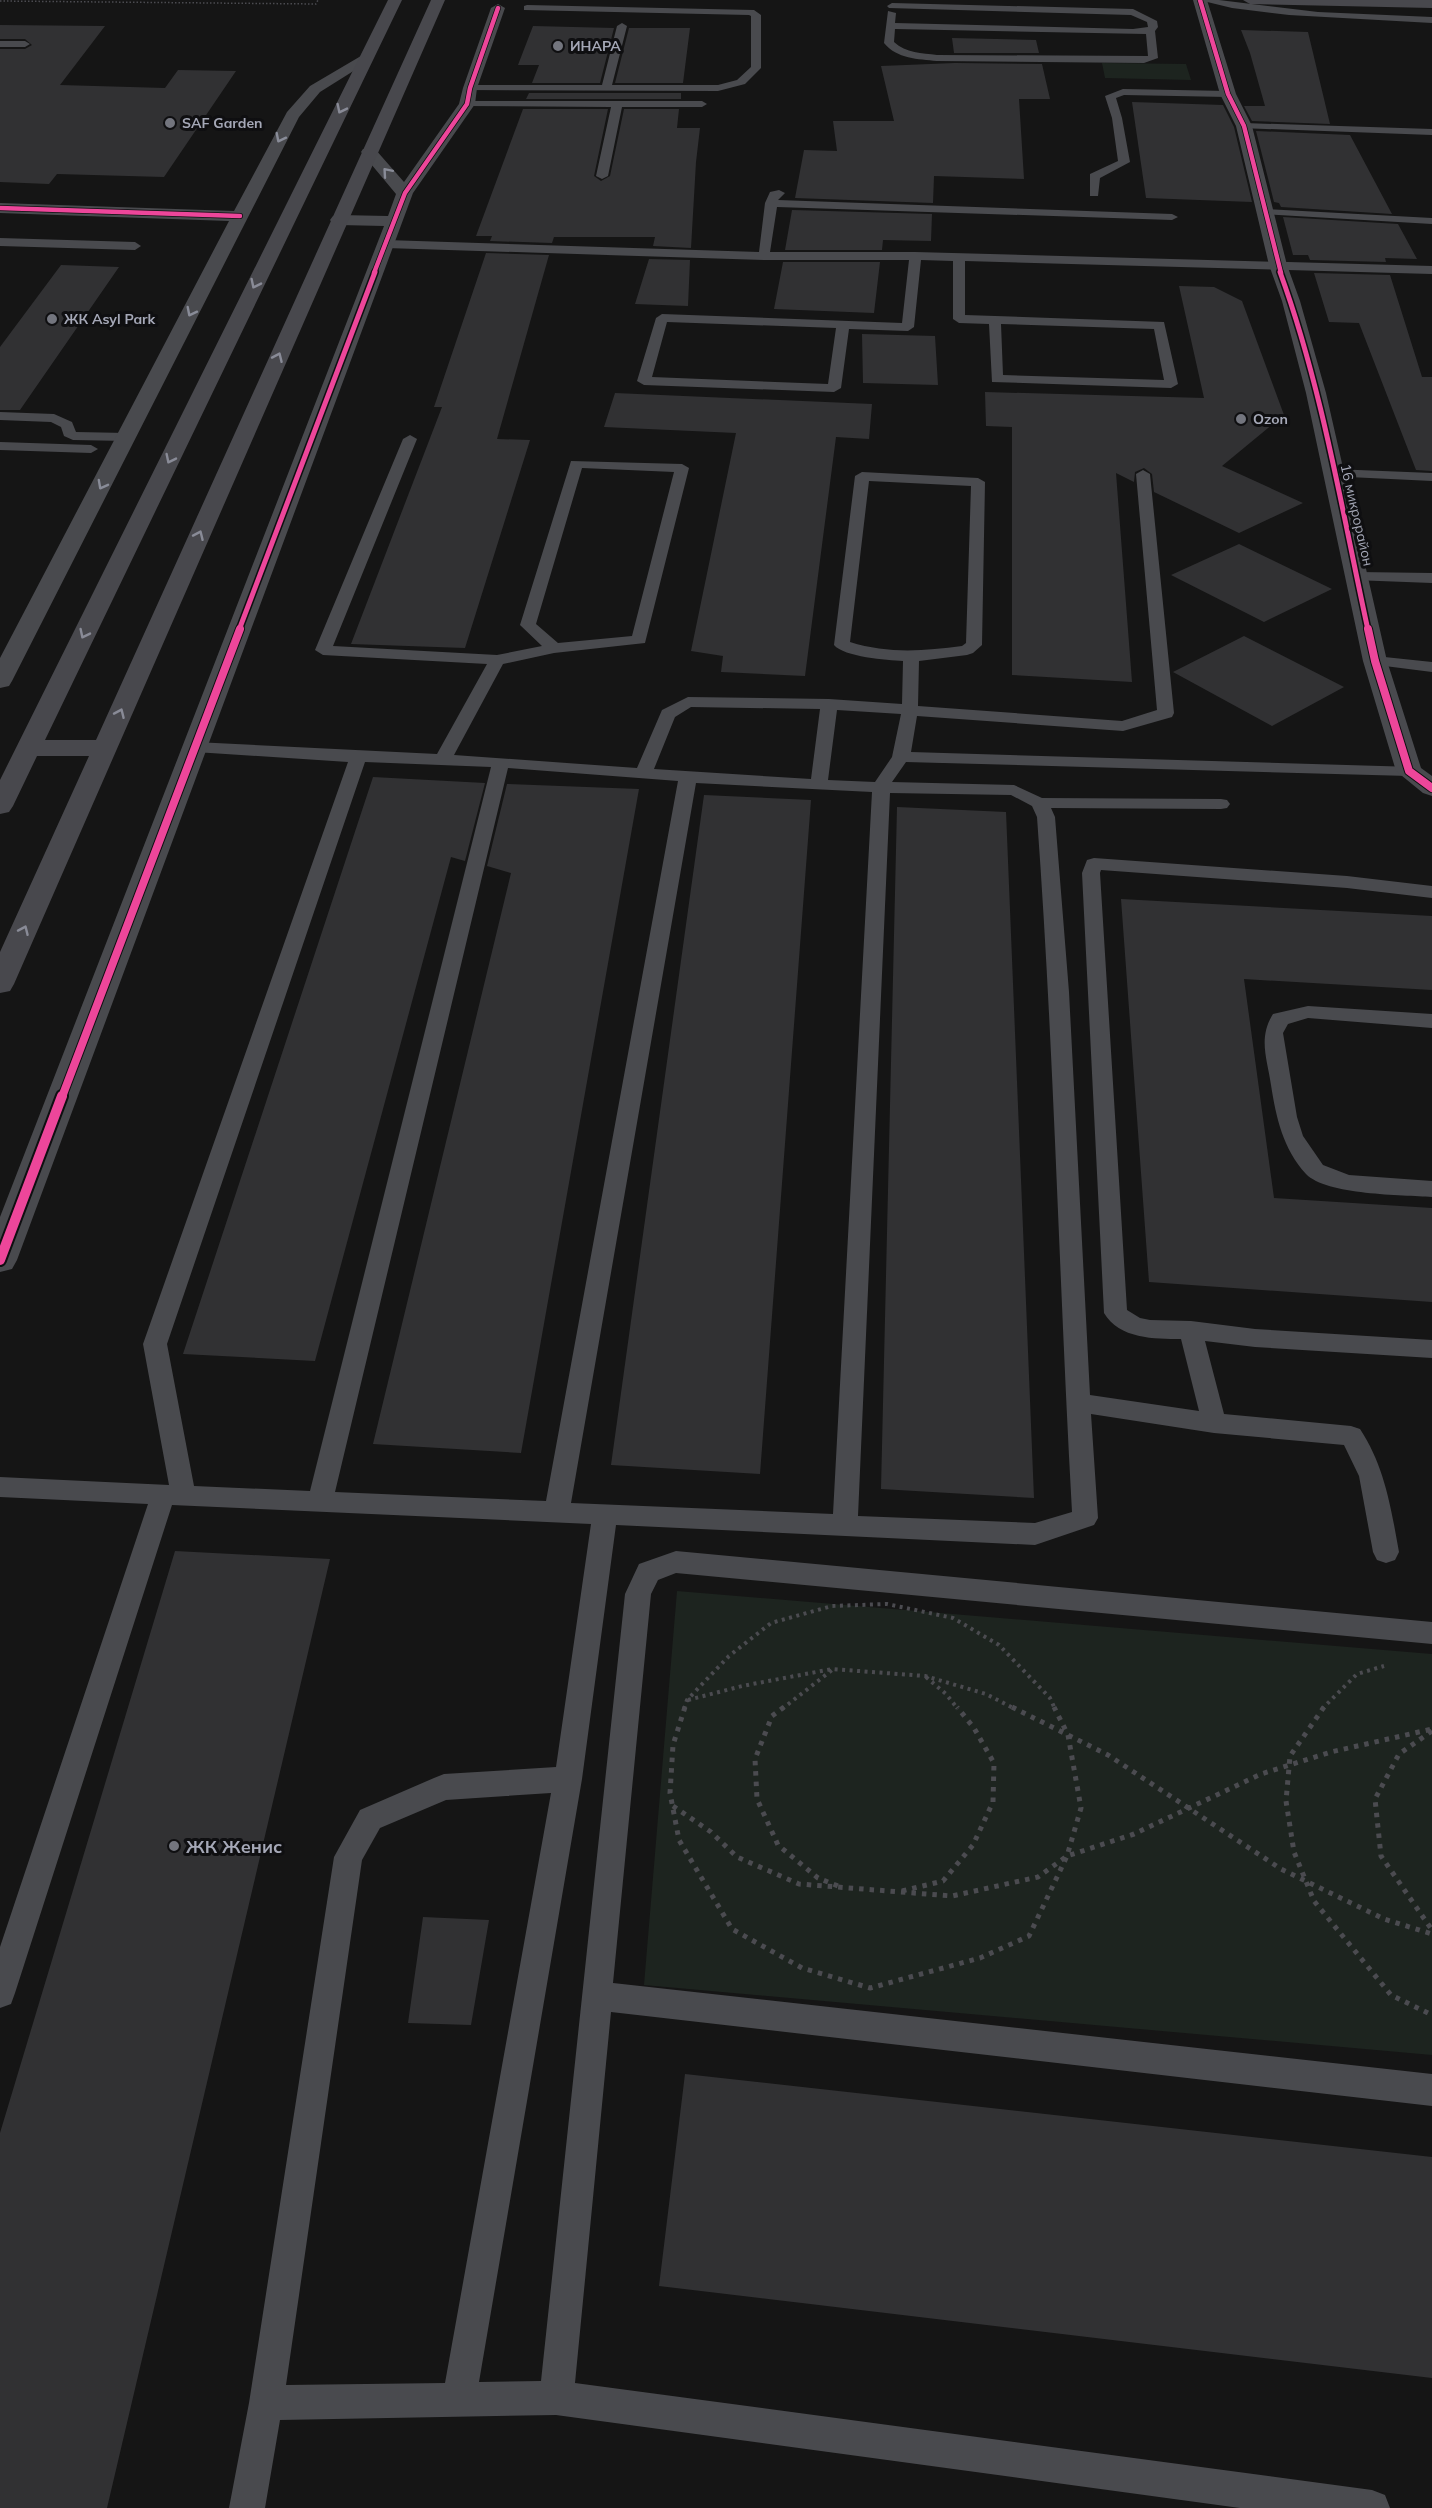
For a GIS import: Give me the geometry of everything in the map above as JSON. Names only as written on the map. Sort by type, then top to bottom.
[{"type":"main road","points":[[0,806],[396,0]]},
{"type":"main road","points":[[0,984],[438,0]]},
{"type":"main road","points":[[1250,0],[1432,4]]},
{"type":"main road","points":[[28,748],[104,748]]},
{"type":"street","name":"16 микрорайон","points":[[1202,0],[1228,94],[1244,126],[1278,265],[1291,301],[1316,393],[1375,661],[1409,771]]},
{"type":"street","points":[[0,1260],[405,193],[469,96],[498,8]]},
{"type":"street","points":[[0,681],[292,115],[315,89],[366,57]]},
{"type":"street","points":[[369,152],[405,193]]},
{"type":"street","points":[[0,208],[240,216]]},
{"type":"street","points":[[339,220],[390,232]]},
{"type":"street","points":[[1409,771],[1432,788]]},
{"type":"lane","points":[[882,0],[892,6],[1133,12],[1146,16],[1152,21],[1153,27],[1150,31],[1153,58],[1144,60],[937,58],[899,51],[889,43],[892,6]]},
{"type":"lane","points":[[1133,12],[1141,0]]},
{"type":"lane","points":[[1202,0],[1244,8],[1291,13],[1432,20]]},
{"type":"lane","points":[[469,96],[606,89],[718,88],[741,82],[756,69],[756,15],[740,11],[527,9]]},
{"type":"lane","points":[[606,89],[622,26]]},
{"type":"lane","points":[[889,26],[1150,31]]},
{"type":"lane","points":[[0,44],[25,44]]},
{"type":"lane","points":[[1094,194],[1094,176],[1124,162],[1117,118],[1110,96],[1123,92],[1228,94]]},
{"type":"lane","points":[[469,96],[617,105],[702,104]]},
{"type":"lane","points":[[602,176],[617,105]]},
{"type":"lane","points":[[1244,126],[1432,132]]},
{"type":"lane","points":[[764,256],[774,194],[789,192],[980,199]]},
{"type":"lane","points":[[771,203],[1172,217]]},
{"type":"lane","points":[[1267,213],[1432,221]]},
{"type":"lane","points":[[390,232],[764,256],[915,256],[1429,270],[1432,287]]},
{"type":"lane","points":[[0,242],[135,246]]},
{"type":"lane","points":[[843,324],[834,388],[644,381],[662,318],[843,324],[908,327],[915,256]]},
{"type":"lane","points":[[959,258],[958,320],[1160,325],[1172,384],[997,379],[995,321]]},
{"type":"lane","points":[[0,416],[54,418],[67,425],[69,433],[73,436],[124,443]]},
{"type":"lane","points":[[410,439],[323,650],[497,660],[554,648],[639,640],[682,468],[576,464],[528,625],[554,648]]},
{"type":"lane","points":[[0,446],[124,443]]},
{"type":"lane","points":[[1333,473],[1432,477]]},
{"type":"lane","points":[[643,774],[668,714],[688,702],[829,704],[1123,726],[1166,713],[1143,474]]},
{"type":"lane","points":[[862,476],[978,482],[974,645],[967,650],[911,658],[868,654],[842,645],[862,476]]},
{"type":"lane","points":[[1358,577],[1432,578]]},
{"type":"lane","points":[[845,1526],[881,786],[901,758],[910,709],[911,658]]},
{"type":"lane","points":[[443,760],[497,660]]},
{"type":"lane","points":[[1375,661],[1432,667]]},
{"type":"lane","points":[[819,785],[829,704]]},
{"type":"lane","points":[[195,747],[358,757],[501,762],[819,785],[1014,790],[1039,802],[1221,804]]},
{"type":"lane","points":[[0,1992],[173,1496],[155,1344],[358,757]]},
{"type":"lane","points":[[901,758],[1409,771]]},
{"type":"lane","points":[[320,1503],[501,762]]},
{"type":"lane","points":[[557,1512],[688,777]]},
{"type":"lane","points":[[0,1487],[1035,1534],[1085,1518],[1077,1403],[1056,924],[1046,817],[1039,802]]},
{"type":"lane","points":[[1432,892],[1347,882],[1094,864],[1090,873],[1116,1313],[1124,1323],[1139,1328],[1432,1349]]},
{"type":"lane","points":[[1432,1021],[1308,1012],[1280,1019],[1274,1033],[1286,1117],[1293,1137],[1315,1170],[1346,1183],[1432,1188]]},
{"type":"lane","points":[[1191,1330],[1214,1423]]},
{"type":"lane","points":[[1077,1403],[1214,1423],[1351,1436],[1369,1465],[1386,1552]]},
{"type":"lane","points":[[459,2399],[568,1779],[605,1514]]},
{"type":"lane","points":[[556,2398],[638,1594],[648,1572],[676,1562],[1432,1634]]},
{"type":"lane","points":[[247,2508],[266,2403],[348,1857],[370,1819],[444,1787],[568,1779]]},
{"type":"lane","points":[[597,1996],[1432,2090]]},
{"type":"lane","points":[[266,2403],[556,2398],[1372,2508]]},
{"type":"path","points":[[0,2],[316,4],[318,0]]},
{"type":"path","points":[[886,1604],[953,1618],[999,1645],[1050,1698],[1068,1735],[1081,1808],[1067,1856],[1029,1936],[980,1958],[870,1988],[802,1968],[732,1929],[679,1840],[670,1793],[673,1744],[687,1700],[729,1656],[771,1623],[832,1606],[886,1604]]},
{"type":"path","points":[[1395,1663],[1357,1674],[1322,1709],[1290,1756],[1286,1801],[1294,1852],[1314,1900],[1390,1995],[1432,2015]]},
{"type":"path","points":[[832,1669],[772,1716],[755,1759],[757,1799],[778,1845],[818,1878],[845,1888]]},
{"type":"path","points":[[687,1700],[742,1686],[832,1669],[925,1676],[986,1694],[1108,1755],[1281,1869],[1384,1919],[1432,1932]]},
{"type":"path","points":[[898,1892],[943,1881],[973,1845],[993,1802],[994,1763],[974,1728],[946,1694],[925,1676]]},
{"type":"path","points":[[673,1806],[711,1832],[737,1857],[799,1884],[952,1896],[1038,1877],[1067,1856],[1134,1834],[1187,1807],[1262,1774],[1331,1752],[1432,1730]]},
{"type":"path","points":[[1432,1730],[1399,1754],[1375,1799],[1381,1856],[1432,1932]]},
{"type":"shaded area","points":[[1102,63],[1186,64],[1191,80],[1105,78]]},
{"type":"shaded area","points":[[677,1591],[1432,1654],[1432,2055],[644,1985]]},
{"type":"building","points":[[0,25],[105,26],[60,85],[165,88],[178,70],[236,71],[164,177],[57,174],[49,184],[0,182],[0,49],[25,49],[32,45],[25,39],[0,39]]},
{"type":"building","points":[[533,26],[614,28],[600,83],[532,83],[539,65],[518,65]]},
{"type":"building","points":[[629,28],[690,28],[683,83],[615,83]]},
{"type":"building","points":[[1241,30],[1308,32],[1330,124],[1252,121],[1244,106],[1265,106]]},
{"type":"building","points":[[952,38],[1036,40],[1039,53],[954,53]]},
{"type":"building","points":[[955,63],[1042,64],[1050,99],[1019,99],[1024,179],[934,176],[933,203],[795,198],[804,150],[837,151],[833,121],[894,121],[881,66]]},
{"type":"building","points":[[529,93],[681,93],[681,99],[526,99]]},
{"type":"building","points":[[1132,102],[1223,105],[1234,127],[1252,202],[1146,198]]},
{"type":"building","points":[[523,109],[608,109],[594,176],[601,181],[610,176],[624,109],[679,109],[677,128],[700,128],[691,248],[653,246],[655,237],[554,237],[552,243],[490,241],[492,236],[476,236]]},
{"type":"building","points":[[1256,131],[1350,135],[1392,214],[1281,207],[1279,203],[1274,202]]},
{"type":"building","points":[[792,210],[932,214],[931,241],[883,240],[882,250],[785,250]]},
{"type":"building","points":[[1283,217],[1398,224],[1417,259],[1385,258],[1386,262],[1310,260],[1308,255],[1293,255]]},
{"type":"building","points":[[486,253],[549,255],[497,439],[530,440],[465,648],[351,644],[442,407],[434,407]]},
{"type":"building","points":[[649,259],[690,260],[688,306],[635,304]]},
{"type":"building","points":[[783,262],[880,262],[874,313],[774,309]]},
{"type":"building","name":"ЖК Asyl Park","points":[[61,265],[119,267],[20,410],[0,410],[0,347]]},
{"type":"building","points":[[1314,273],[1390,275],[1422,377],[1432,377],[1432,471],[1416,470],[1359,323],[1329,322]]},
{"type":"building","points":[[1179,286],[1214,287],[1242,301],[1284,415],[1222,466],[1303,503],[1239,533],[1154,492],[1152,474],[1144,468],[1135,472],[1134,482],[1116,473],[1132,682],[1012,675],[1012,427],[986,426],[985,392],[1204,398]]},
{"type":"building","points":[[862,334],[935,336],[938,385],[863,383]]},
{"type":"building","points":[[615,393],[872,404],[869,439],[836,437],[805,676],[721,672],[723,656],[691,651],[736,433],[604,427]]},
{"type":"building","points":[[1239,544],[1332,589],[1264,622],[1171,575]]},
{"type":"building","points":[[1244,636],[1344,687],[1272,726],[1173,672]]},
{"type":"building","points":[[373,777],[485,783],[465,861],[451,857],[315,1361],[183,1354]]},
{"type":"building","points":[[507,784],[639,789],[521,1453],[373,1444],[511,873],[487,866]]},
{"type":"building","points":[[704,795],[811,800],[760,1474],[611,1465]]},
{"type":"building","points":[[897,807],[1006,812],[1034,1498],[881,1489]]},
{"type":"building","points":[[1121,899],[1432,916],[1432,990],[1244,979],[1274,1198],[1432,1208],[1432,1302],[1149,1282]]},
{"type":"building","name":"ЖК Женис","points":[[175,1551],[330,1559],[107,2508],[0,2508],[0,2133]]},
{"type":"building","points":[[423,1917],[489,1920],[471,2025],[408,2023]]},
{"type":"building","points":[[685,2074],[1432,2157],[1432,2378],[659,2286]]},
{"type":"cycle path","points":[[1200,0],[1228,94],[1244,126],[1278,265],[1291,301],[1316,393],[1375,661],[1409,771],[1432,788]]},
{"type":"cycle path","points":[[0,1260],[405,193],[467,104],[470,88],[498,8]]},
{"type":"cycle path","points":[[0,208],[240,216]]},
{"type":"place","name":"ИНАРА","points":[[558,46]]},
{"type":"place","name":"SAF Garden","points":[[170,123]]},
{"type":"place","name":"ЖК Asyl Park","points":[[52,319]]},
{"type":"place","name":"Ozon","points":[[1241,419]]},
{"type":"place","name":"ЖК Женис","points":[[174,1846]]}]
